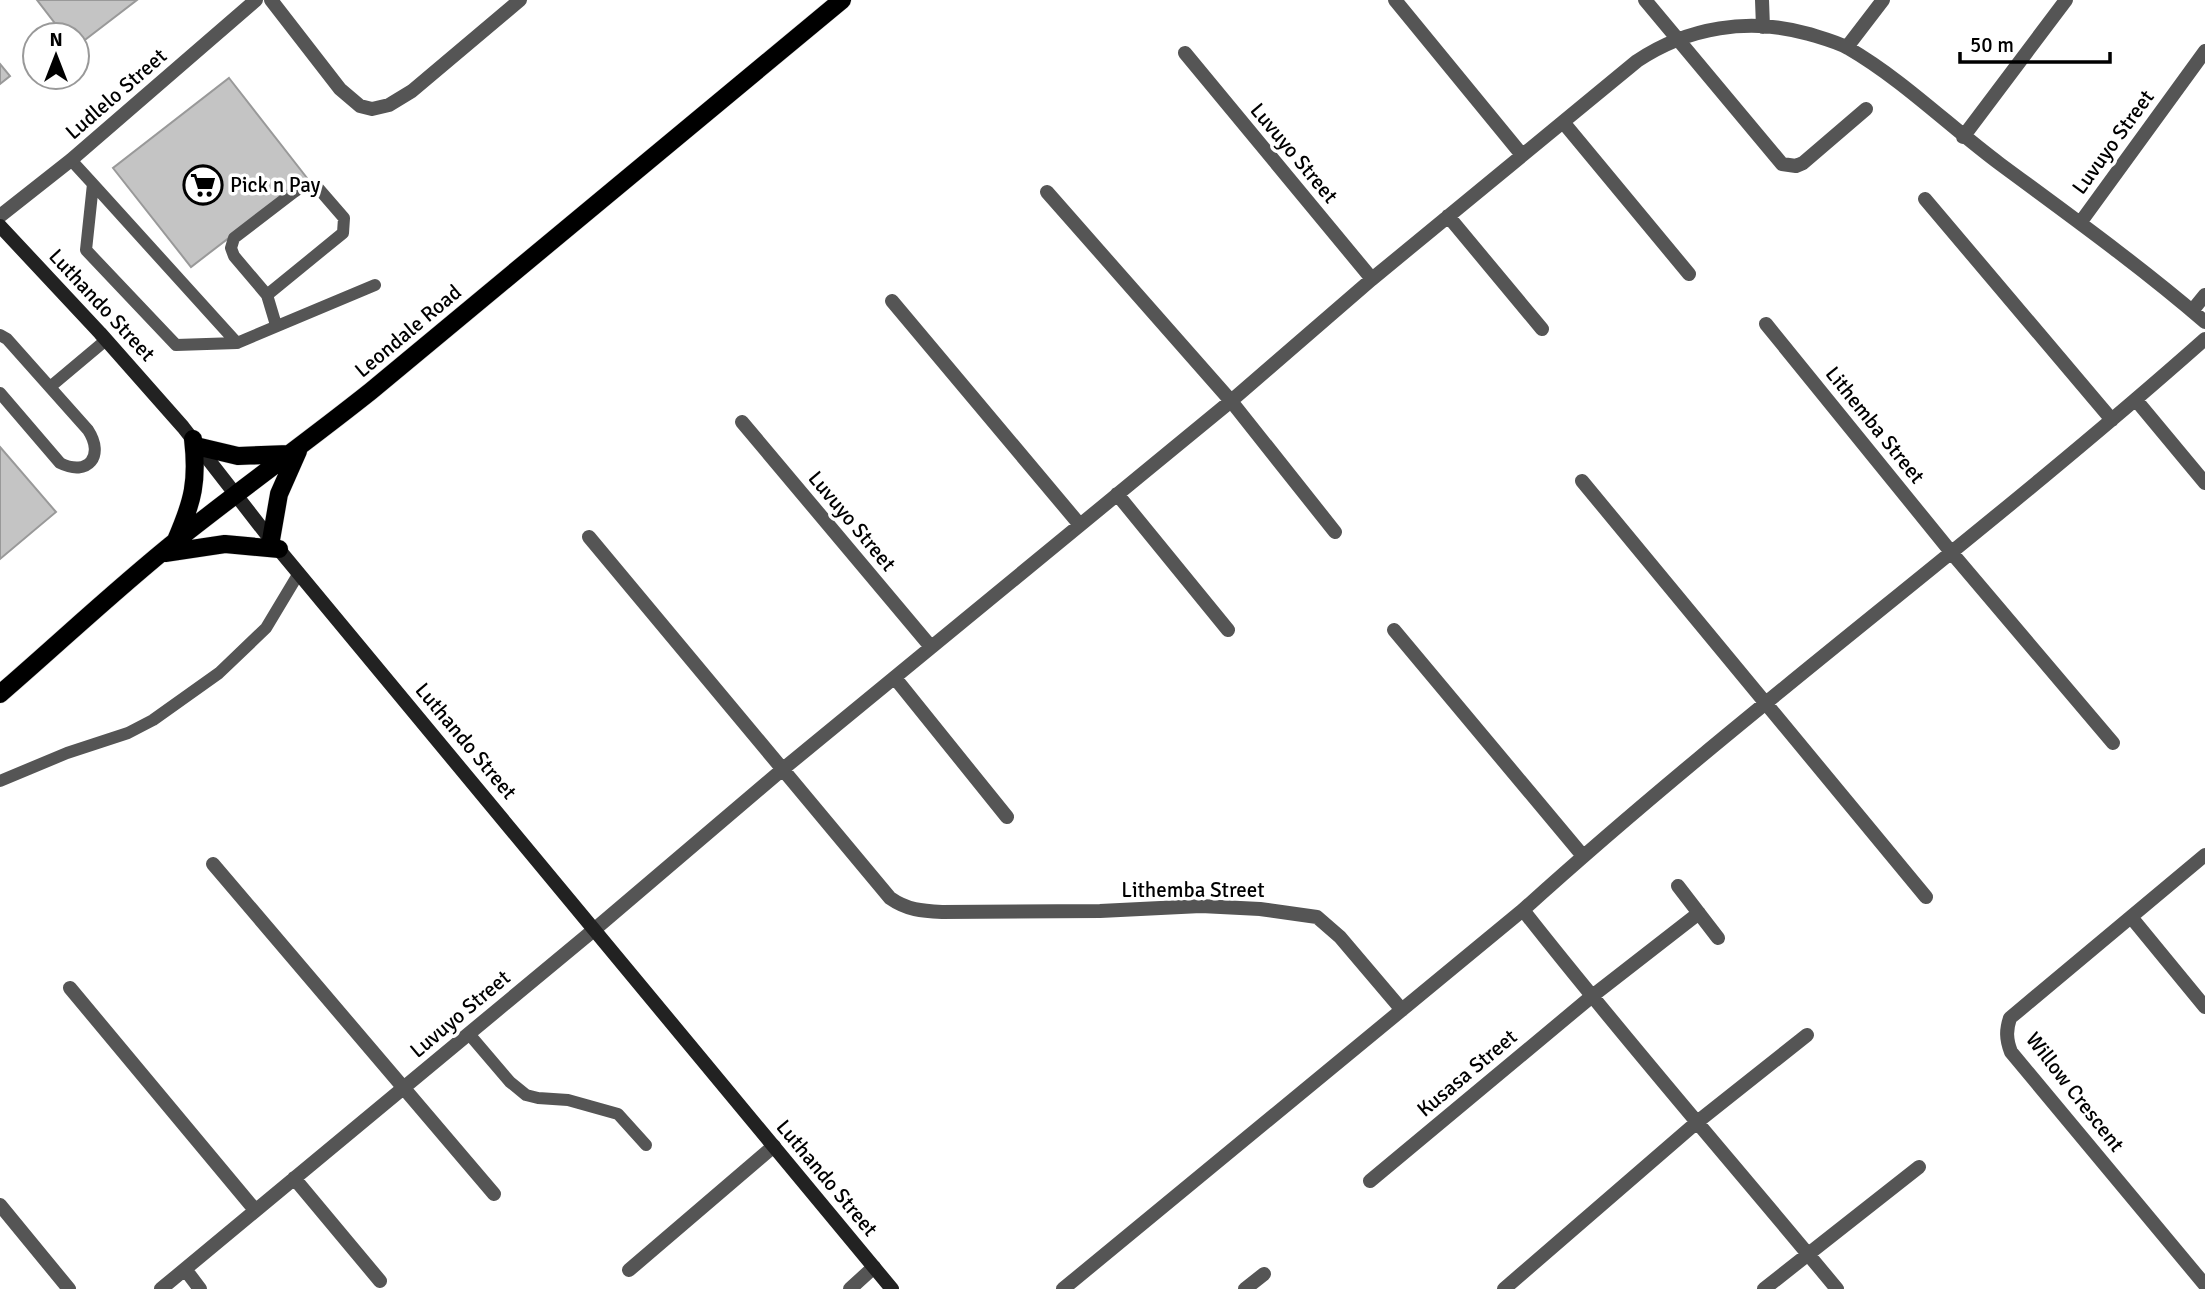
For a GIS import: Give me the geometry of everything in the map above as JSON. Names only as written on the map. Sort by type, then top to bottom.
[{"type":"main road","name":"Leondale Road","points":[[0,694],[168,548],[296,451],[842,0]]},
{"type":"main road","points":[[196,443],[238,456],[296,451],[279,494],[275,544],[168,548],[192,500],[196,443]]},
{"type":"street","name":"Ludlelo Street","points":[[0,216],[71,160],[256,0]]},
{"type":"street","points":[[271,0],[340,89],[360,106],[372,109],[389,106],[412,91],[520,0]]},
{"type":"street","points":[[1395,0],[1522,155]]},
{"type":"street","points":[[1645,0],[1782,164],[1796,166],[1803,163],[1866,109]]},
{"type":"street","points":[[1762,0],[1763,26]]},
{"type":"street","points":[[1847,47],[1883,0]]},
{"type":"street","points":[[1964,137],[2066,0]]},
{"type":"street","name":"Luvuyo Street","points":[[161,1289],[595,929],[783,769],[1231,401],[1372,279],[1522,155],[1637,61],[1679,39],[1728,26],[1763,26],[1796,30],[1847,47],[1884,72],[1964,137],[2080,223],[2205,322]]},
{"type":"street","name":"Luvuyo Street","points":[[2080,223],[2205,51]]},
{"type":"street","name":"Luvuyo Street","points":[[1185,54],[1372,279]]},
{"type":"street","points":[[1563,122],[1689,274]]},
{"type":"street","points":[[1047,192],[1231,401],[1335,531]]},
{"type":"street","points":[[1925,199],[2112,420]]},
{"type":"street","points":[[1448,216],[1542,329]]},
{"type":"street","name":"Luthando Street","points":[[0,226],[107,340],[196,443],[275,544],[892,1289]]},
{"type":"street","points":[[2192,311],[2205,295]]},
{"type":"street","points":[[892,301],[1080,525]]},
{"type":"street","name":"Lithemba Street","points":[[1766,324],[1951,552],[2113,743]]},
{"type":"street","points":[[1063,1289],[1523,910],[1583,856],[2112,420],[2205,339]]},
{"type":"street","points":[[2136,400],[2205,483]]},
{"type":"street","name":"Luvuyo Street","points":[[742,422],[931,648]]},
{"type":"street","points":[[1582,481],[1926,897]]},
{"type":"street","points":[[1117,494],[1228,630]]},
{"type":"street","points":[[589,537],[783,769]]},
{"type":"street","points":[[1394,630],[1583,856]]},
{"type":"street","points":[[895,678],[1007,817]]},
{"type":"street","name":"Lithemba Street","points":[[783,769],[890,898],[901,906],[942,912],[1100,911],[1200,906],[1260,909],[1317,917],[1340,937],[1402,1010]]},
{"type":"street","name":"Willow Crescent","points":[[2205,855],[2010,1018],[2007,1029],[2007,1042],[2011,1052],[2205,1285]]},
{"type":"street","points":[[213,864],[494,1194]]},
{"type":"street","points":[[1678,886],[1718,938]]},
{"type":"street","points":[[1523,910],[1591,997],[1837,1289]]},
{"type":"street","name":"Kusasa Street","points":[[1370,1181],[1591,997],[1699,913]]},
{"type":"street","points":[[2131,917],[2205,1007]]},
{"type":"street","points":[[71,988],[255,1210]]},
{"type":"street","points":[[1504,1289],[1696,1123],[1807,1035]]},
{"type":"street","points":[[629,1270],[774,1146]]},
{"type":"street","points":[[1764,1289],[1919,1167]]},
{"type":"street","points":[[293,1178],[380,1281]]},
{"type":"street","points":[[0,1205],[69,1289]]},
{"type":"street","points":[[849,1289],[874,1268]]},
{"type":"street","points":[[185,1269],[200,1289]]},
{"type":"street","points":[[1245,1289],[1264,1274]]},
{"type":"lane","points":[[71,160],[237,343]]},
{"type":"lane","points":[[93,184],[86,250],[176,345],[237,343],[375,285]]},
{"type":"lane","points":[[267,295],[343,233],[344,218],[318,188],[304,185],[234,238],[231,248],[234,256],[267,295],[276,325]]},
{"type":"lane","points":[[0,335],[7,339],[88,430],[95,441],[97,451],[94,459],[83,467],[70,468],[60,463],[0,393]]},
{"type":"lane","points":[[50,387],[107,340]]},
{"type":"lane","points":[[0,781],[68,753],[128,733],[153,720],[219,673],[266,628],[299,573]]},
{"type":"lane","points":[[469,1034],[510,1082],[526,1095],[568,1100],[618,1114],[646,1145]]},
{"type":"building","points":[[37,0],[137,0],[91,35],[91,21],[53,21]]},
{"type":"building","points":[[0,64],[10,76],[0,84]]},
{"type":"building","points":[[229,78],[307,178],[191,267],[113,168]]},
{"type":"building","points":[[0,447],[56,512],[0,559]]},
{"type":"place","name":"Pick n Pay","points":[[203,185]]}]
